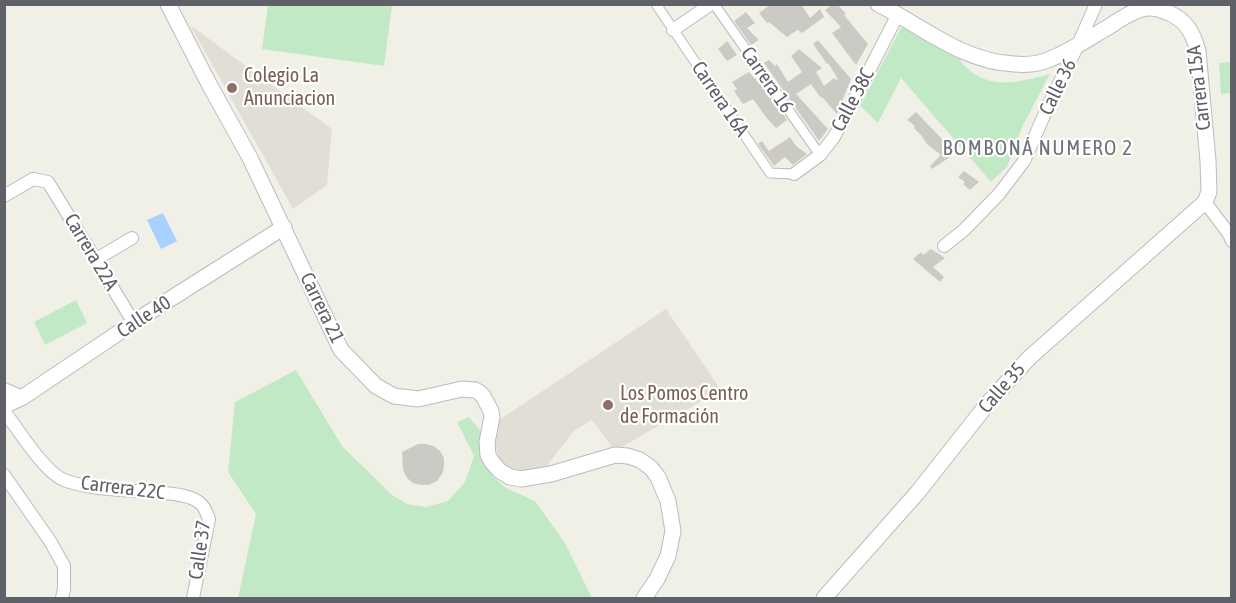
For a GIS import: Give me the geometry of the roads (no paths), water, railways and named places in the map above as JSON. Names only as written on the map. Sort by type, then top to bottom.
[{"type":"street","name":"Carrera 21","points":[[168,4],[250,158],[341,350],[376,386],[394,396],[418,399],[462,389],[479,392],[491,411],[492,417],[487,442],[488,455],[500,471],[510,477],[521,479],[551,474],[615,455],[640,460],[651,468],[658,477],[668,501],[674,531],[668,556],[657,579],[644,598]]},
{"type":"street","name":"Carrera 16A","points":[[656,4],[770,173],[794,174]]},
{"type":"street","points":[[673,30],[712,4]]},
{"type":"street","name":"Carrera 16","points":[[712,4],[820,155]]},
{"type":"street","name":"Carrera 15A","points":[[878,4],[965,52],[1000,63],[1017,64],[1040,63],[1050,59],[1143,8],[1155,8],[1177,17],[1186,24],[1194,37],[1199,59],[1209,192],[1205,202]]},
{"type":"street","name":"Calle 36","points":[[944,246],[964,230],[999,194],[1024,161],[1096,4]]},
{"type":"street","name":"Calle 38C","points":[[794,174],[820,155],[834,137],[898,14]]},
{"type":"street","name":"Carrera 22A","points":[[4,196],[33,178],[48,182],[134,323]]},
{"type":"street","points":[[1205,202],[1232,241]]},
{"type":"street","name":"Calle 35","points":[[824,598],[918,492],[1016,371],[1205,202]]},
{"type":"street","name":"Calle 40","points":[[4,406],[23,397],[284,227]]},
{"type":"street","points":[[95,260],[132,238]]},
{"type":"street","points":[[4,389],[23,397]]},
{"type":"street","name":"Carrera 22C","points":[[4,411],[44,464],[62,479],[91,487],[188,497],[200,503]]},
{"type":"street","points":[[4,475],[50,541],[64,566],[62,598]]},
{"type":"street","name":"Calle 37","points":[[193,598],[209,519],[200,503]]},
{"type":"water","points":[[163,213],[177,241],[161,249],[147,220]]},
{"type":"place","name":"Colegio La Anunciacion","points":[[232,88]]},
{"type":"place","name":"Los Pomos Centro de Formación","points":[[608,405]]},
{"type":"district","name":"BOMBONÁ NUMERO 2","points":[[1038,148]]}]
